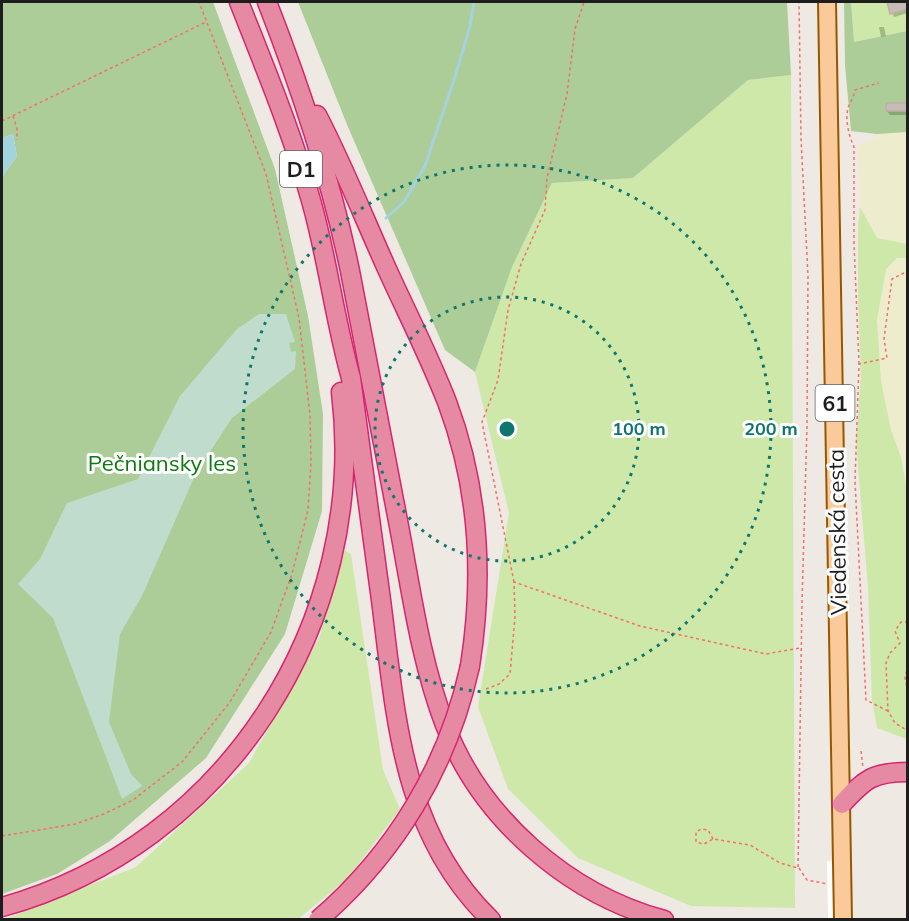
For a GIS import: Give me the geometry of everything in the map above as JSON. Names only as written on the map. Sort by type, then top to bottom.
[{"type":"highway","name":"D1","points":[[239,2],[279,106],[311,201],[324,251],[341,343]]},
{"type":"highway","points":[[267,2],[296,76],[326,173],[344,242],[423,651],[445,726],[468,771],[483,793],[533,850],[601,896],[664,920]]},
{"type":"highway","points":[[296,76],[325,130],[433,370],[457,434],[467,473],[477,538],[477,609],[470,666],[450,737],[417,805],[402,828],[350,890],[318,920]]},
{"type":"highway","points":[[2,907],[29,900],[74,882],[110,863],[162,826],[197,796],[230,762],[271,705],[307,637],[334,551],[344,474],[340,381],[341,343]]},
{"type":"highway","points":[[341,343],[351,378],[393,696],[405,766],[420,812],[442,858],[467,894],[491,920]]},
{"type":"highway","points":[[842,804],[864,781],[878,775],[908,772]]},
{"type":"main road","name":"Viedenská cesta","points":[[827,2],[843,920]]},
{"type":"path","points":[[2,836],[75,824],[104,814],[133,800],[182,762],[236,692],[271,632],[292,574],[308,510],[311,463],[309,415],[299,318],[266,174],[199,2]]},
{"type":"path","points":[[486,689],[499,684],[510,674],[515,617],[514,582],[482,422],[498,380],[508,310],[521,264],[545,210],[547,178],[567,94],[574,29],[584,2]]},
{"type":"path","points":[[798,868],[808,276],[801,138],[799,2]]},
{"type":"path","points":[[2,121],[207,22]]},
{"type":"path","points":[[879,83],[855,90],[854,98],[848,108],[848,133],[854,147],[854,244],[859,364],[855,481],[866,700],[888,711]]},
{"type":"path","points":[[13,115],[17,140]]},
{"type":"path","points":[[859,364],[887,358],[884,339],[892,279],[908,271]]},
{"type":"path","points":[[514,582],[640,626],[766,654],[801,648]]},
{"type":"path","points":[[908,622],[901,622],[897,626],[895,631],[900,643],[890,653],[886,663],[888,711],[895,723],[908,731]]},
{"type":"path","points":[[908,665],[905,678],[908,692]]},
{"type":"path","points":[[713,839],[708,831],[701,829],[696,832],[696,842],[704,844],[713,839],[750,846],[780,863],[798,868],[807,880],[828,884]]},
{"type":"green space","name":"Pečniansky les","points":[[2,2],[213,2],[275,169],[308,316],[323,414],[322,511],[285,634],[206,758],[110,841],[57,874],[2,894],[2,177],[17,156],[13,134],[2,138]]},
{"type":"green space","points":[[298,2],[787,2],[791,75],[748,80],[633,178],[552,183],[512,267],[475,372],[445,350],[348,127]]},
{"type":"green space","points":[[844,2],[851,2],[854,42],[907,31],[907,132],[877,134],[851,131],[845,65]]},
{"type":"green space","points":[[851,2],[907,2],[907,31],[854,42]]},
{"type":"green space","points":[[791,75],[795,908],[691,906],[578,858],[508,789],[478,707],[509,513],[475,372],[512,267],[552,183],[633,178],[748,80]]},
{"type":"green space","points":[[907,132],[907,244],[877,239],[860,207],[858,146],[876,139],[877,134]]},
{"type":"green space","points":[[860,207],[877,238],[907,244],[907,258],[897,258],[886,269],[877,320],[881,381],[891,430],[901,457],[907,492],[907,739],[877,728],[872,700],[868,587],[856,442],[861,376],[858,299]]},
{"type":"green space","points":[[897,258],[907,258],[907,492],[901,457],[891,430],[881,381],[877,320],[886,269]]},
{"type":"green space","points":[[259,314],[286,314],[295,342],[289,343],[291,352],[296,351],[295,369],[232,418],[196,473],[142,596],[120,634],[109,722],[131,774],[142,786],[122,799],[53,618],[18,584],[40,559],[67,503],[138,479],[180,396],[237,329]]},
{"type":"green space","points":[[340,548],[351,554],[383,770],[400,809],[348,878],[298,919],[2,920],[136,867],[249,763],[320,636]]},
{"type":"water","points":[[13,134],[17,156],[2,177],[2,138]]},
{"type":"pier","points":[[827,861],[850,861],[851,919],[828,919]]},
{"type":"building","points":[[887,2],[908,2],[908,9],[890,14]]},
{"type":"building","points":[[886,103],[908,103],[908,111],[886,111]]},
{"type":"waterway","points":[[386,218],[404,202],[425,166],[455,77],[470,26],[474,2]]}]
